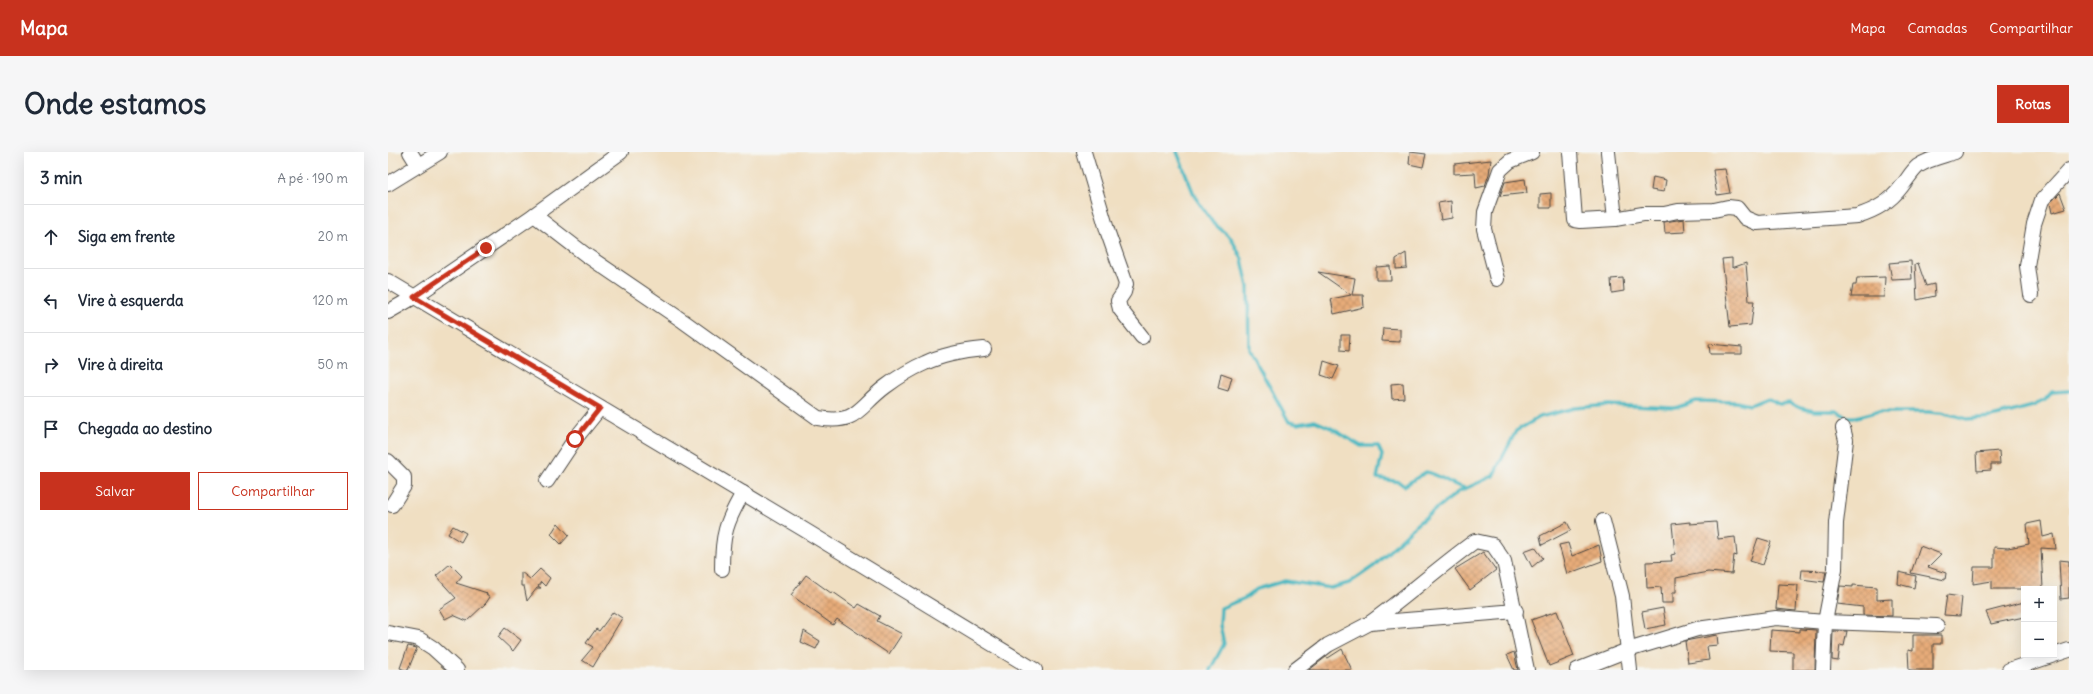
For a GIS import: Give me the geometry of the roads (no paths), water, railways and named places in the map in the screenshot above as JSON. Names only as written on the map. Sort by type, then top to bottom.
[{"type":"street","points":[[410,152],[418,165]]},
{"type":"street","points":[[388,184],[440,152]]},
{"type":"street","points":[[388,312],[414,297],[534,215],[621,152]]},
{"type":"street","points":[[1084,152],[1108,233],[1126,284],[1124,292],[1118,301],[1120,310],[1142,337]]},
{"type":"street","points":[[1497,279],[1484,229],[1485,212],[1500,170],[1510,161],[1532,152]]},
{"type":"street","points":[[1570,152],[1575,220],[1615,219],[1643,214],[1714,210],[1728,207],[1737,208],[1746,218],[1757,222],[1857,216],[1885,204],[1900,190],[1916,167],[1928,161],[1955,152]]},
{"type":"street","points":[[1608,152],[1615,219]]},
{"type":"street","points":[[2031,295],[2027,266],[2034,224],[2042,200],[2069,170]]},
{"type":"street","points":[[534,215],[586,255],[818,418],[834,421],[856,414],[884,387],[924,363],[957,351],[984,349]]},
{"type":"street","points":[[388,282],[1035,670]]},
{"type":"street","points":[[547,481],[575,439],[600,408]]},
{"type":"street","points":[[1823,670],[1825,622],[1835,569],[1836,523],[1846,440],[1843,428]]},
{"type":"street","points":[[388,461],[404,477],[404,486],[392,505]]},
{"type":"street","points":[[722,569],[724,532],[730,516],[742,493]]},
{"type":"street","points":[[1603,521],[1622,596],[1630,670]]},
{"type":"street","points":[[1296,670],[1328,645],[1370,623],[1410,594],[1454,556],[1474,541],[1493,545],[1504,561],[1516,611],[1527,670]]},
{"type":"street","points":[[1370,623],[1516,611]]},
{"type":"street","points":[[1577,670],[1628,650],[1697,629],[1776,618],[1825,622],[1937,626]]},
{"type":"street","points":[[388,633],[419,640],[433,648],[457,670]]},
{"type":"street","points":[[2009,670],[2069,650]]},
{"type":"waterway","points":[[1177,152],[1195,197],[1213,223],[1231,238],[1242,259],[1248,287],[1249,349],[1289,422],[1298,424],[1315,421],[1331,428],[1361,446],[1378,446],[1382,455],[1377,478],[1399,482],[1404,486],[1426,472],[1465,488]]},
{"type":"waterway","points":[[1210,670],[1224,644],[1220,625],[1221,608],[1245,598],[1257,589],[1285,581],[1331,588],[1349,583],[1374,566],[1417,524],[1458,492],[1493,476],[1516,431],[1540,417],[1575,408],[1608,405],[1675,408],[1696,401],[1736,402],[1750,405],[1767,398],[1779,404],[1790,403],[1800,408],[1814,411],[1836,411],[1848,417],[1856,417],[1875,412],[1928,412],[1949,414],[1967,419],[1992,417],[2033,406],[2045,400],[2052,392],[2069,391]]}]
